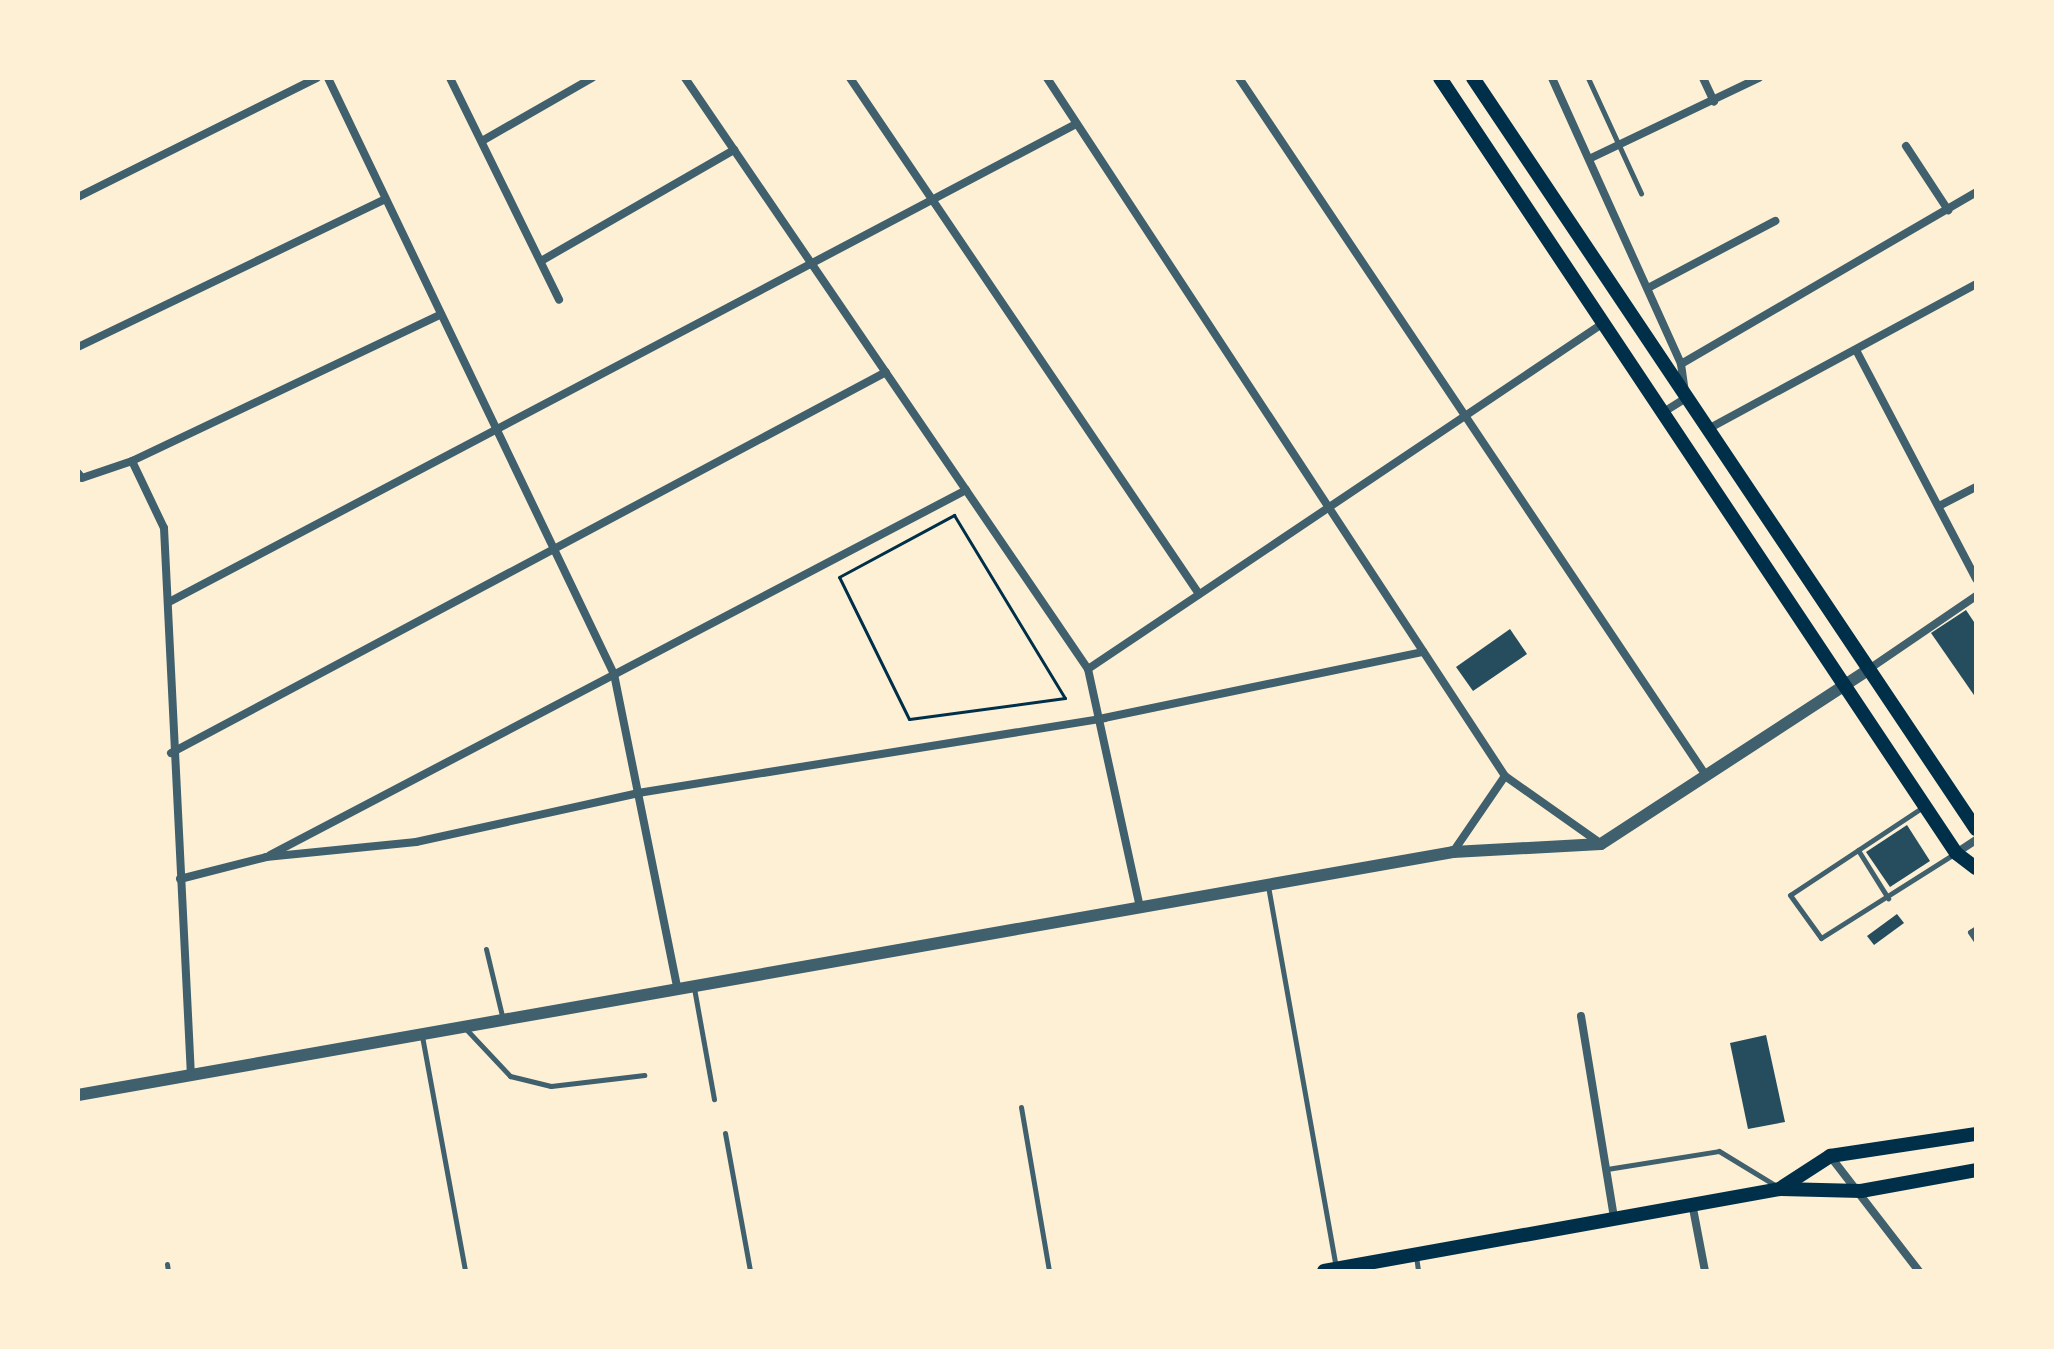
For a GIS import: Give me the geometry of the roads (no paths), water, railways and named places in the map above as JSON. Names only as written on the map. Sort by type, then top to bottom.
[{"type":"main road","points":[[1440,78],[1924,807],[1956,853],[1976,868]]},
{"type":"main road","points":[[1473,78],[1976,829]]},
{"type":"main road","points":[[1781,1189],[1830,1156],[1976,1134]]},
{"type":"main road","points":[[1330,1270],[1781,1189],[1861,1191],[1976,1170]]},
{"type":"street","points":[[78,197],[317,78]]},
{"type":"street","points":[[328,78],[614,674],[678,990]]},
{"type":"street","points":[[450,78],[559,300]]},
{"type":"street","points":[[482,141],[592,78]]},
{"type":"street","points":[[685,78],[1088,669],[1104,718],[1140,908]]},
{"type":"street","points":[[850,78],[1199,594]]},
{"type":"street","points":[[1047,78],[1505,776],[1601,844]]},
{"type":"street","points":[[1239,78],[1467,414],[1705,774]]},
{"type":"street","points":[[1552,78],[1591,158],[1681,364],[1686,398],[1662,413]]},
{"type":"street","points":[[1703,78],[1714,102]]},
{"type":"street","points":[[1591,158],[1759,78]]},
{"type":"street","points":[[169,602],[1076,124]]},
{"type":"street","points":[[1906,146],[1948,210]]},
{"type":"street","points":[[541,261],[734,150]]},
{"type":"street","points":[[1681,364],[1976,192]]},
{"type":"street","points":[[78,347],[385,199]]},
{"type":"street","points":[[1648,288],[1775,221]]},
{"type":"street","points":[[1708,429],[1976,284]]},
{"type":"street","points":[[80,476],[132,461],[441,314]]},
{"type":"street","points":[[1088,669],[1602,324]]},
{"type":"street","points":[[1856,350],[1976,579]]},
{"type":"street","points":[[171,753],[886,372]]},
{"type":"street","points":[[132,461],[164,528],[169,602],[171,753],[191,1076]]},
{"type":"street","points":[[1939,506],[1976,487]]},
{"type":"street","points":[[266,857],[966,490]]},
{"type":"street","points":[[78,1095],[1453,852],[1601,844],[1976,596]]},
{"type":"street","points":[[180,879],[266,857],[416,842],[638,793],[1104,718],[1423,652]]},
{"type":"street","points":[[1453,852],[1505,776]]},
{"type":"street","points":[[1956,853],[1976,840]]},
{"type":"street","points":[[1581,1016],[1614,1217]]},
{"type":"street","points":[[1830,1156],[1861,1191],[1919,1271]]},
{"type":"street","points":[[1692,1203],[1705,1271]]},
{"type":"lane","points":[[1588,78],[1641,193]]},
{"type":"lane","points":[[1924,807],[1790,895],[1821,938],[1956,853]]},
{"type":"lane","points":[[1858,850],[1888,898]]},
{"type":"lane","points":[[1268,885],[1330,1270]]},
{"type":"lane","points":[[1976,928],[1970,932],[1976,941]]},
{"type":"lane","points":[[486,949],[504,1021]]},
{"type":"lane","points":[[694,987],[714,1099]]},
{"type":"lane","points":[[465,1028],[510,1076],[551,1086],[644,1075]]},
{"type":"lane","points":[[422,1035],[465,1271]]},
{"type":"lane","points":[[1021,1107],[1049,1271]]},
{"type":"lane","points":[[725,1133],[750,1271]]},
{"type":"lane","points":[[1607,1169],[1719,1151],[1781,1189]]},
{"type":"lane","points":[[1415,1254],[1418,1271]]}]
